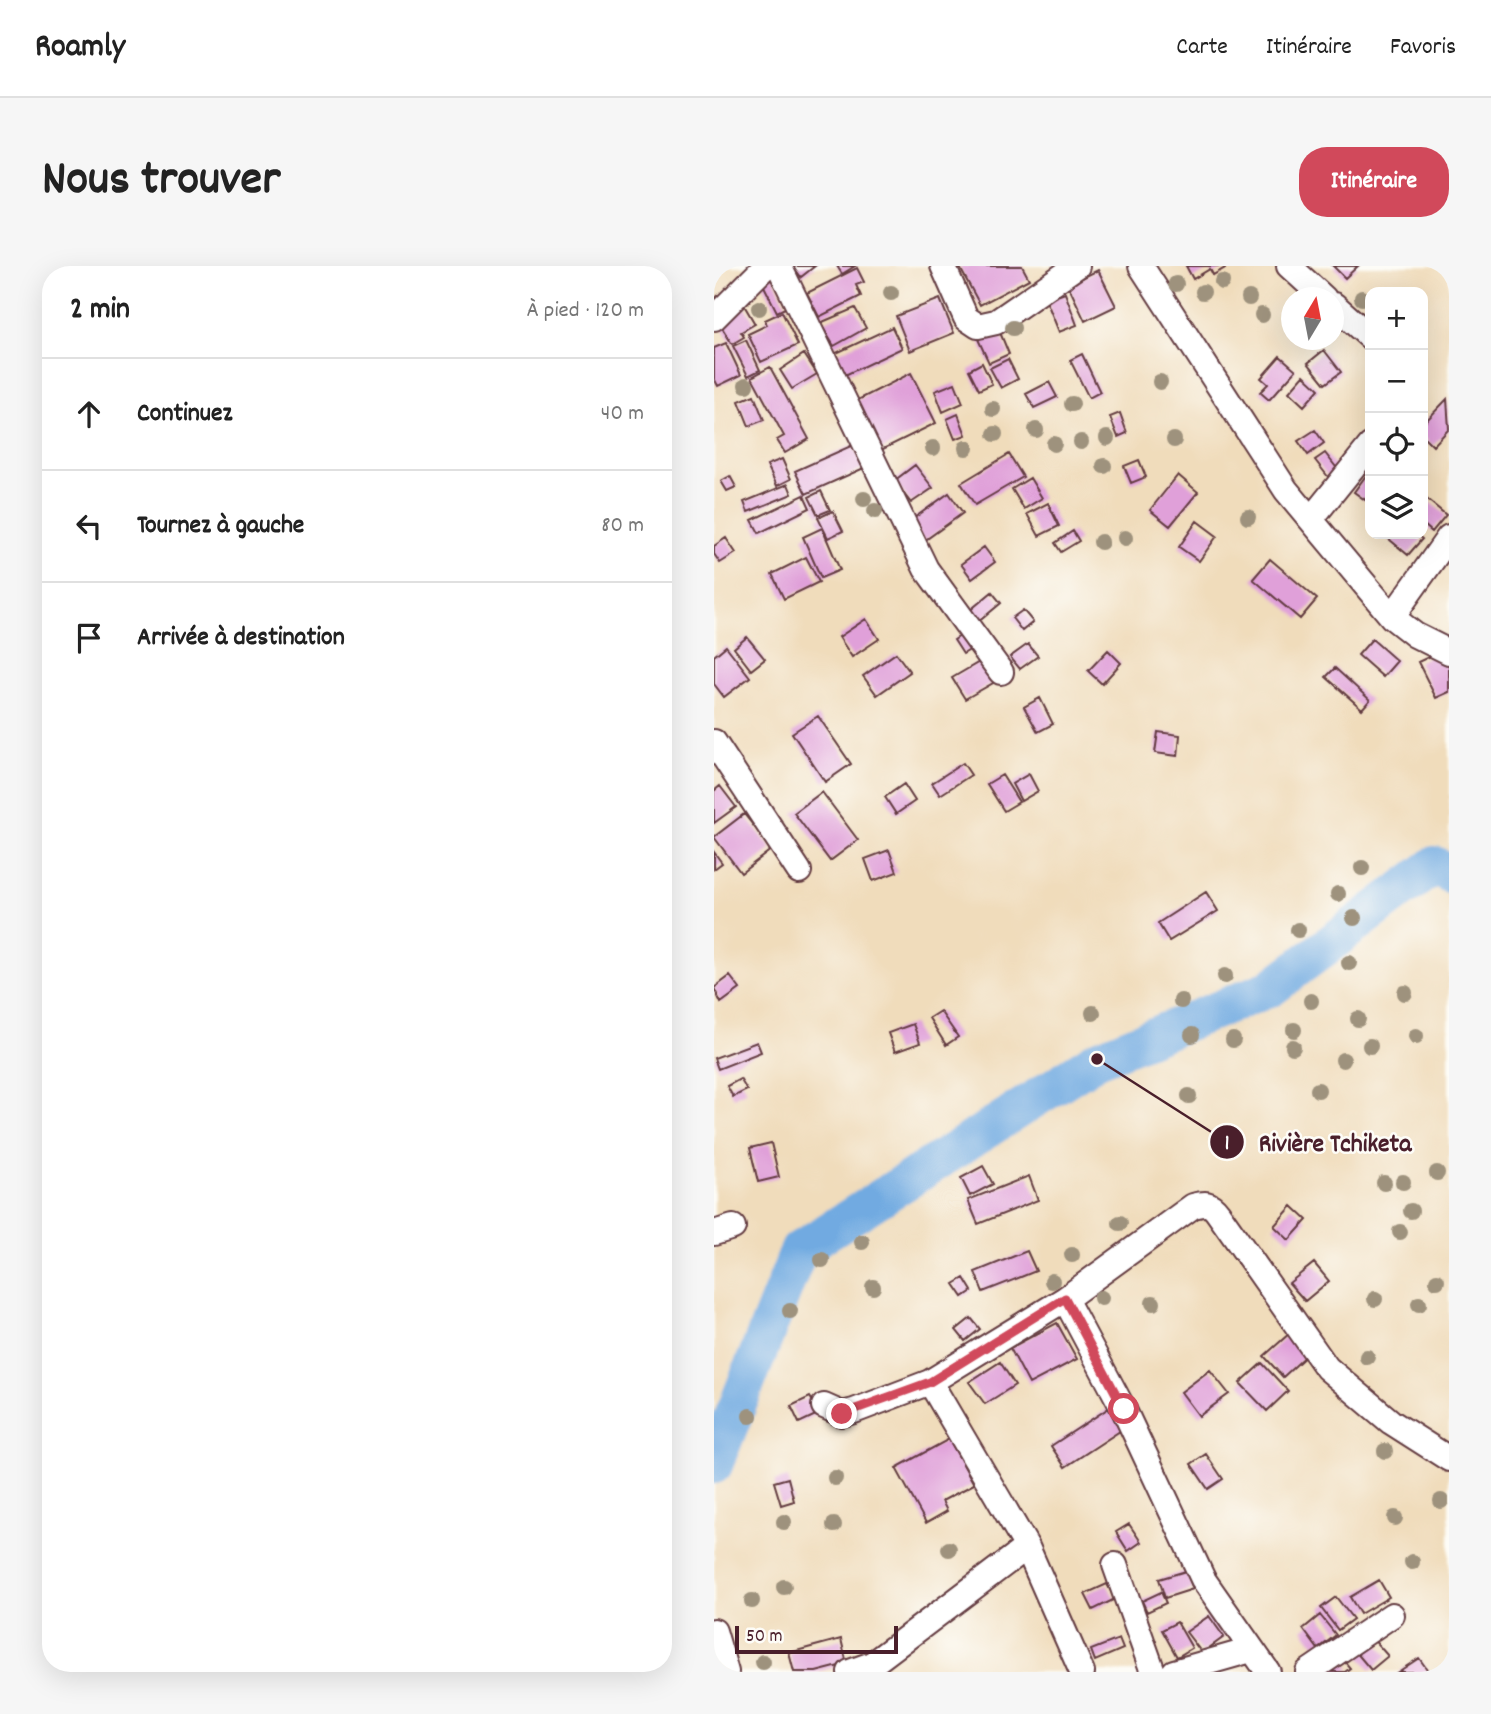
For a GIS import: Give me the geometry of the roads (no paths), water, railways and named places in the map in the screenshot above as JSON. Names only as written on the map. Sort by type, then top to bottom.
[{"type":"street","points":[[714,318],[766,266]]},
{"type":"street","points":[[779,266],[926,569],[1001,672]]},
{"type":"street","points":[[943,266],[966,318],[978,326],[996,322],[1077,266]]},
{"type":"street","points":[[1141,266],[1271,470],[1392,617],[1415,635],[1449,652]]},
{"type":"street","points":[[1289,266],[1312,287]]},
{"type":"street","points":[[1344,314],[1365,333]]},
{"type":"street","points":[[1312,519],[1365,452]]},
{"type":"street","points":[[1392,617],[1449,537]]},
{"type":"street","points":[[714,741],[799,871]]},
{"type":"street","points":[[824,1406],[842,1414],[930,1382],[1065,1298],[1193,1206],[1212,1205],[1327,1368],[1391,1422],[1449,1459]]},
{"type":"street","points":[[1065,1298],[1124,1409],[1203,1579],[1268,1672]]},
{"type":"street","points":[[930,1382],[1027,1547],[1082,1672]]},
{"type":"street","points":[[850,1672],[872,1664],[1027,1547]]},
{"type":"street","points":[[1115,1565],[1153,1672]]},
{"type":"street","points":[[1308,1672],[1392,1615]]},
{"type":"street","points":[[714,1631],[726,1672]]},
{"type":"street","points":[[1174,1672],[1251,1650]]},
{"type":"waterway","points":[[714,1465],[799,1250],[1097,1059],[1271,988],[1435,865],[1449,874]]},
{"type":"place","name":"Rivière Tchiketa","points":[[1097,1059]]}]
